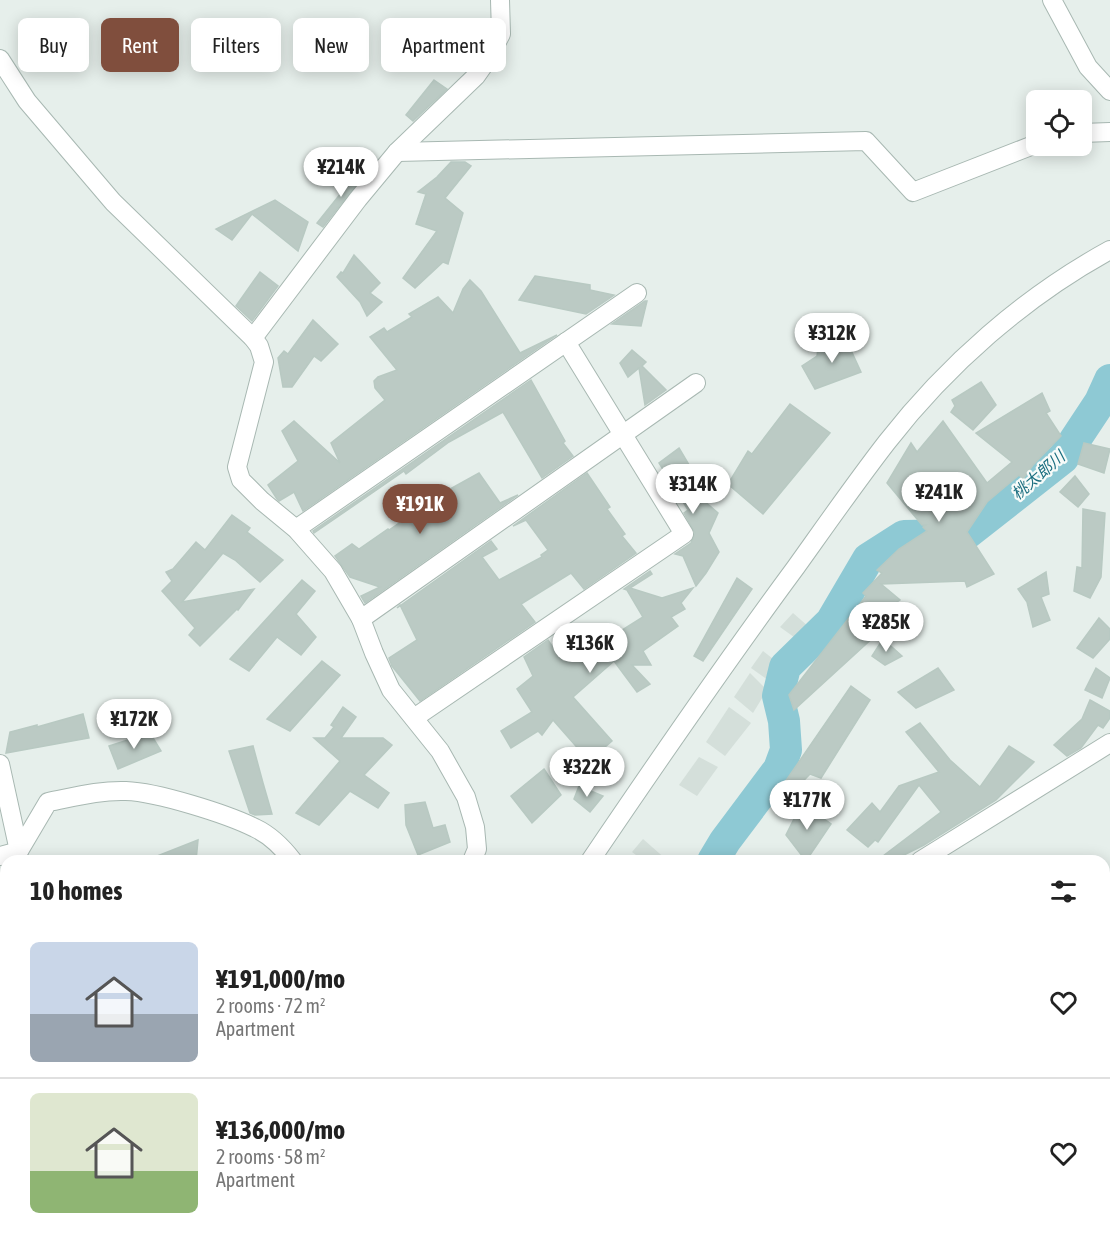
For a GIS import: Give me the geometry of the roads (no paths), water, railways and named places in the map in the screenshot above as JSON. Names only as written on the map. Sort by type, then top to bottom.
[{"type":"street","points":[[253,338],[358,199],[397,152],[476,76],[501,34],[500,0]]},
{"type":"street","points":[[1052,0],[1088,67],[1110,92]]},
{"type":"street","points":[[0,59],[27,101],[113,202],[259,346],[264,362],[237,467],[241,480],[296,529],[333,572],[361,619],[391,690],[440,751],[466,797],[475,827],[477,849],[474,855]]},
{"type":"street","points":[[1092,133],[1110,132]]},
{"type":"street","points":[[397,152],[866,141],[913,192],[1026,148]]},
{"type":"street","points":[[594,855],[781,587],[910,414],[974,347],[1016,313],[1110,250]]},
{"type":"street","points":[[296,529],[637,293]]},
{"type":"street","points":[[414,718],[684,534],[566,342]]},
{"type":"street","points":[[361,619],[696,383]]},
{"type":"street","points":[[930,855],[1110,742]]},
{"type":"street","points":[[0,764],[19,852]]},
{"type":"street","points":[[5,855],[19,852],[48,802],[90,793],[127,791],[160,796],[256,828],[288,855]]},
{"type":"waterway","name":"桃太郎川","points":[[717,855],[779,769],[786,750],[784,721],[778,696],[785,667],[831,622],[868,559],[904,536],[965,535],[1063,458],[1100,402],[1110,380]]}]
